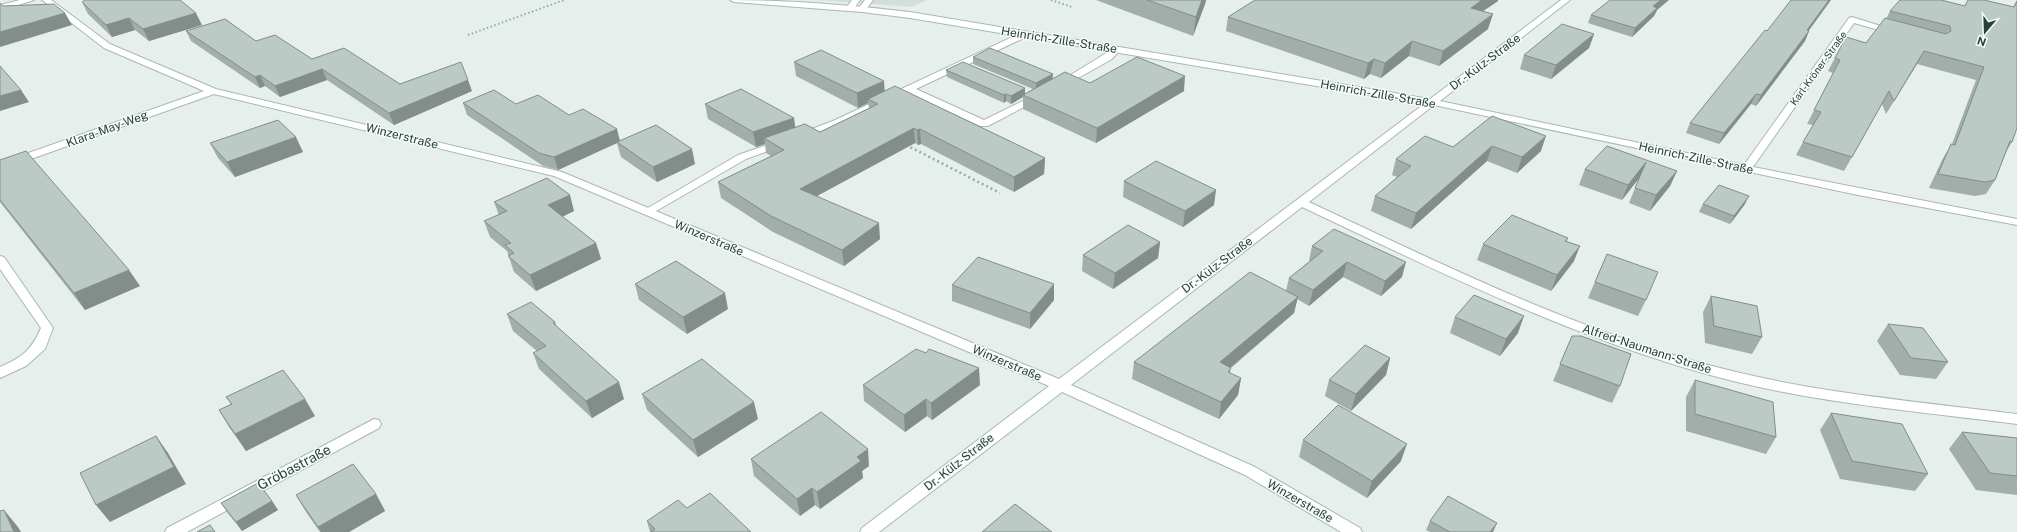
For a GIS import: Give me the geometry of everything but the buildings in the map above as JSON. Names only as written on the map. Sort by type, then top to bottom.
[{"type":"street","points":[[0,8],[30,0]]},
{"type":"street","name":"Winzerstraße","points":[[46,0],[107,46],[213,91],[558,174],[1059,385],[1250,471],[1354,532]]},
{"type":"street","name":"Heinrich-Zille-Straße","points":[[734,0],[862,9],[910,15],[1432,102],[1746,169],[2017,222]]},
{"type":"street","points":[[850,8],[856,0]]},
{"type":"street","points":[[862,9],[869,0]]},
{"type":"street","name":"Dr.-Külz-Straße","points":[[868,532],[1566,0]]},
{"type":"street","name":"Karl-Kröner-Straße","points":[[1746,169],[1852,20],[1903,33]]},
{"type":"street","points":[[647,212],[742,157],[837,123],[1024,34]]},
{"type":"street","points":[[908,90],[984,124],[1109,57],[1116,50]]},
{"type":"street","points":[[962,64],[976,70]]},
{"type":"street","name":"Klara-May-Weg","points":[[0,167],[213,91]]},
{"type":"street","points":[[1024,91],[1044,93]]},
{"type":"street","name":"Alfred-Naumann-Straße","points":[[1300,202],[1499,295],[1571,323],[1690,365],[1732,376],[1834,397],[2017,419]]},
{"type":"street","points":[[0,260],[47,328],[40,346],[21,363],[0,373]]},
{"type":"street","name":"Gröbastraße","points":[[172,532],[374,424]]},
{"type":"path","points":[[468,35],[564,0]]},
{"type":"path","points":[[1051,0],[1072,7]]},
{"type":"path","points":[[901,143],[1000,193]]},
{"type":"shaded area","points":[[815,0],[927,0],[912,7]]}]
